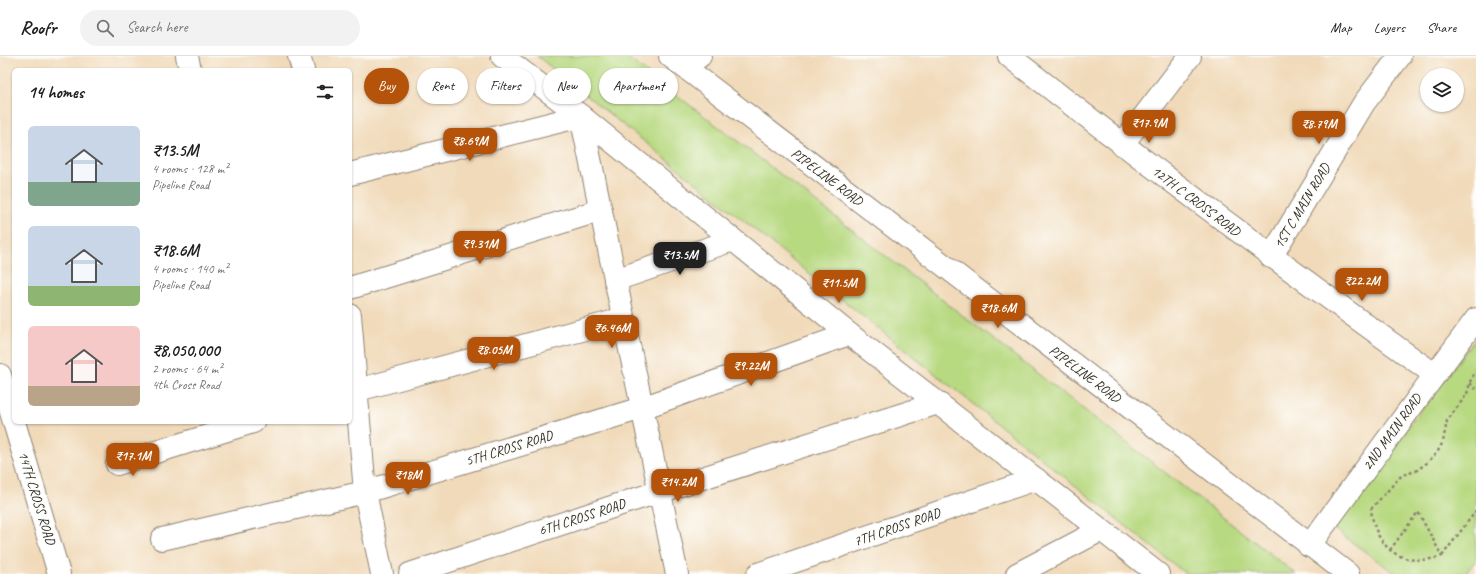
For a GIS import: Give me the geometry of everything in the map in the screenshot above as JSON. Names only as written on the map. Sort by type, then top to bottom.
[{"type":"street","points":[[187,56],[190,68]]},
{"type":"street","points":[[300,56],[303,68]]},
{"type":"street","points":[[502,56],[581,116],[849,334],[1158,574]]},
{"type":"street","name":"12TH C CROSS ROAD","points":[[1009,56],[1122,145],[1271,257],[1434,374]]},
{"type":"street","points":[[1122,145],[1190,56]]},
{"type":"street","name":"1ST C MAIN ROAD","points":[[1271,257],[1364,103],[1400,56]]},
{"type":"street","name":"PIPELINE ROAD","points":[[685,60],[1348,574]]},
{"type":"street","points":[[352,173],[581,116]]},
{"type":"street","points":[[581,116],[677,574]]},
{"type":"street","points":[[352,287],[601,210]]},
{"type":"street","points":[[615,280],[733,240]]},
{"type":"street","points":[[353,391],[623,319]]},
{"type":"street","name":"2ND MAIN ROAD","points":[[1310,546],[1434,374],[1476,319]]},
{"type":"street","name":"5TH CROSS ROAD","points":[[162,539],[365,492],[642,408],[849,334]]},
{"type":"street","points":[[352,366],[353,391],[365,492],[382,574]]},
{"type":"street","name":"14TH CROSS ROAD","points":[[0,375],[12,415]]},
{"type":"street","name":"6TH CROSS ROAD","points":[[410,574],[627,502],[938,403]]},
{"type":"street","name":"14TH CROSS ROAD","points":[[15,424],[59,574]]},
{"type":"street","points":[[116,464],[246,424]]},
{"type":"street","name":"7TH CROSS ROAD","points":[[758,574],[1036,479]]},
{"type":"street","points":[[1017,574],[1101,530]]},
{"type":"path","points":[[1476,371],[1470,383],[1467,394],[1447,421],[1443,442],[1438,451],[1422,466],[1402,475],[1371,509],[1376,532],[1382,542],[1390,550],[1402,557],[1415,560],[1429,560],[1442,556],[1476,511]]},
{"type":"path","points":[[1470,383],[1476,389]]},
{"type":"path","points":[[1390,550],[1418,512],[1442,556]]},
{"type":"green space","points":[[537,56],[625,56],[641,68],[599,68],[599,104],[678,104],[678,96],[1296,574],[1186,574],[591,99],[591,68],[552,68]]},
{"type":"green space","points":[[1476,338],[1476,560],[1465,574],[1396,574],[1331,527]]}]
